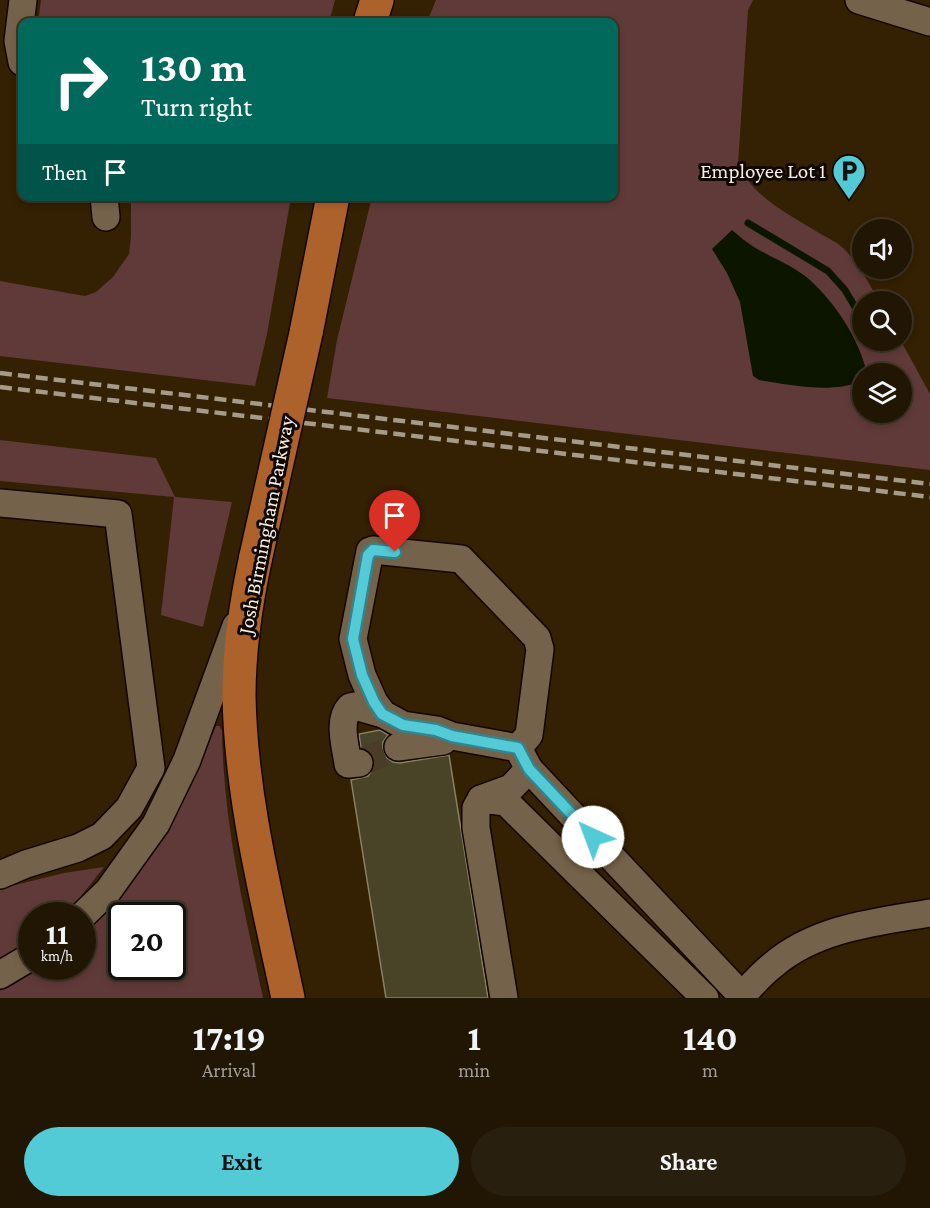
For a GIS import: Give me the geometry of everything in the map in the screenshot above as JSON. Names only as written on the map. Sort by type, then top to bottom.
[{"type":"main road","points":[[371,18],[377,0]]},
{"type":"main road","name":"Josh Birmingham Parkway","points":[[288,998],[250,821],[240,687],[242,632],[249,589],[306,333],[332,201]]},
{"type":"lane","points":[[21,18],[23,0]]},
{"type":"lane","points":[[859,0],[930,22]]},
{"type":"lane","points":[[0,503],[118,514],[150,768],[129,808],[102,836],[78,848],[26,864],[0,875]]},
{"type":"lane","points":[[382,714],[362,675],[353,639],[368,555],[373,550],[461,559],[530,629],[540,643],[530,735],[509,781],[476,808],[476,828],[504,998]]},
{"type":"lane","points":[[96,903],[108,891],[156,824],[166,806],[194,744],[249,589]]},
{"type":"lane","points":[[359,763],[348,764],[343,723],[344,714],[350,707],[372,710],[403,725],[436,730],[452,736],[509,781],[741,997],[773,964],[802,945],[840,930],[930,913]]},
{"type":"lane","points":[[398,747],[437,742],[452,736]]},
{"type":"lane","points":[[509,781],[705,998]]},
{"type":"lane","points":[[0,975],[18,964]]},
{"type":"shaded area","points":[[0,0],[930,0],[930,998],[0,998]]},
{"type":"shaded area","points":[[41,0],[335,0],[330,18],[39,18]]},
{"type":"shaded area","points":[[436,0],[753,0],[748,10],[738,165],[754,188],[764,197],[840,246],[851,256],[852,279],[866,279],[873,291],[852,291],[852,351],[906,351],[930,394],[930,470],[327,398],[337,340],[371,201],[618,201],[618,18],[429,18]]},
{"type":"shaded area","points":[[131,201],[290,201],[267,334],[255,386],[0,356],[0,281],[85,296],[96,292],[113,277],[129,254]]},
{"type":"shaded area","points":[[732,230],[754,247],[804,275],[820,289],[852,335],[852,351],[859,351],[863,360],[864,363],[852,363],[852,384],[824,388],[798,386],[759,380],[753,376],[740,302],[727,273],[712,249]]},
{"type":"shaded area","points":[[0,440],[156,458],[175,497],[232,502],[203,627],[161,615],[174,497],[0,481]]},
{"type":"shaded area","points":[[216,726],[219,726],[222,730],[230,832],[263,998],[0,998],[0,991],[18,980],[96,980],[96,916],[164,835],[191,786]]},
{"type":"shaded area","points":[[104,867],[76,902],[18,902],[18,949],[0,961],[0,881],[15,885],[64,873]]},
{"type":"building","points":[[380,730],[388,735],[383,742],[383,750],[386,757],[393,762],[400,763],[449,755],[488,998],[386,998],[351,780],[368,776],[375,761],[372,754],[361,748],[359,734]]},
{"type":"waterway","points":[[748,223],[828,271],[852,302]]},
{"type":"tunnel","points":[[359,763],[398,747]]},
{"type":"railway","points":[[0,373],[930,484]]},
{"type":"railway","points":[[0,387],[930,497]]},
{"type":"place","name":"Employee Lot 1","points":[[849,200]]},
{"type":"route","points":[[395,552],[370,551],[353,632],[354,646],[362,675],[382,714],[403,725],[518,748],[529,769],[593,837]]}]
